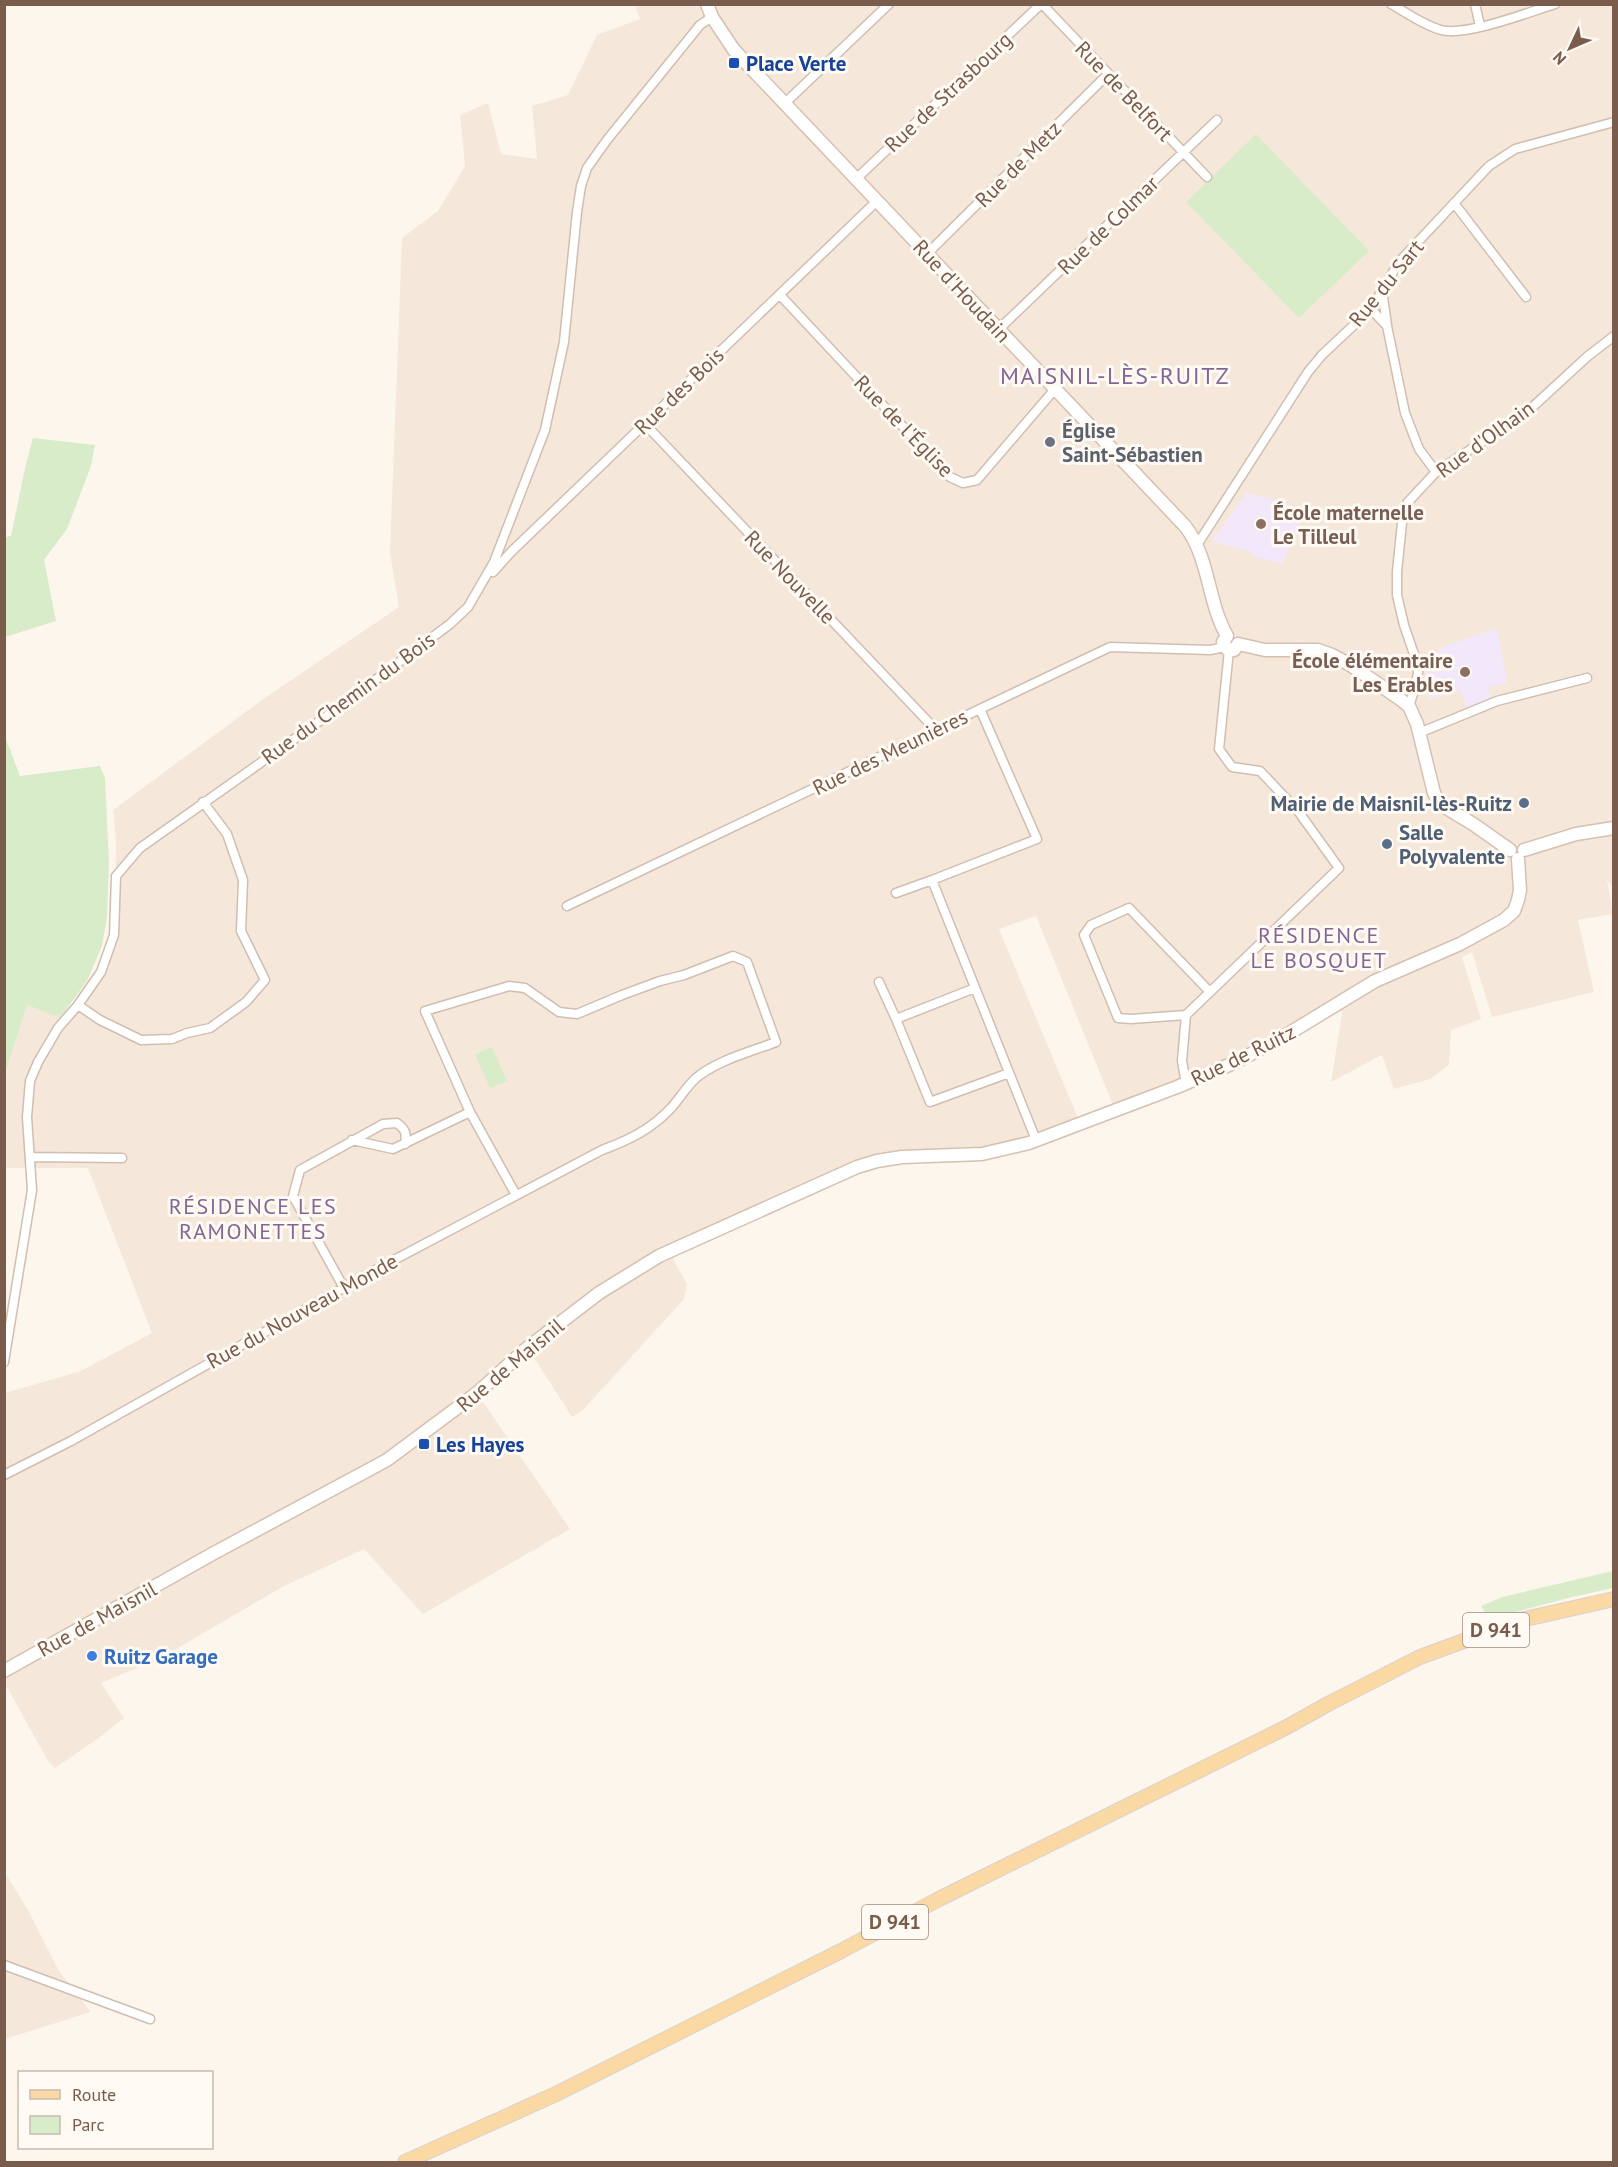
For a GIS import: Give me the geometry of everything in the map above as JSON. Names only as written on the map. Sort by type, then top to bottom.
[{"type":"main road","name":"D 941","points":[[405,2163],[556,2094],[941,1898],[1285,1728],[1420,1657],[1521,1620],[1614,1599]]},
{"type":"street","name":"Rue d'Houdain","points":[[707,4],[712,17],[734,50],[1185,526],[1197,545],[1215,610],[1230,644]]},
{"type":"street","points":[[784,104],[889,4]]},
{"type":"street","name":"Rue de Belfort","points":[[1041,4],[1207,177]]},
{"type":"street","name":"Rue de Strasbourg","points":[[856,179],[1041,4]]},
{"type":"street","points":[[1390,4],[1442,30],[1457,31],[1555,4]]},
{"type":"street","points":[[1475,4],[1480,26]]},
{"type":"street","name":"Rue du Chemin du Bois","points":[[4,1362],[32,1190],[27,1117],[30,1081],[38,1062],[58,1028],[78,1005],[101,972],[114,935],[116,876],[140,848],[338,708],[450,624],[468,607],[484,583],[494,562],[536,458],[552,403],[564,342],[577,212],[581,186],[587,168],[700,25],[712,17]]},
{"type":"street","name":"Rue de Metz","points":[[927,254],[1108,74]]},
{"type":"street","name":"Rue de Colmar","points":[[999,329],[1217,120]]},
{"type":"street","name":"Rue du Sart","points":[[1197,545],[1308,372],[1322,355],[1371,309],[1399,262],[1489,166],[1515,149],[1614,122]]},
{"type":"street","name":"Rue des Bois","points":[[484,583],[512,551],[877,201]]},
{"type":"street","points":[[1455,203],[1526,297]]},
{"type":"street","points":[[1382,290],[1405,413],[1419,449],[1436,472]]},
{"type":"street","name":"Rue de l'Église","points":[[780,295],[950,477],[963,483],[977,480],[1055,389]]},
{"type":"street","points":[[1371,309],[1387,326]]},
{"type":"street","name":"Rue d'Olhain","points":[[1408,706],[1418,672],[1397,595],[1399,537],[1403,513],[1408,502],[1436,472],[1526,413],[1588,356],[1614,336]]},
{"type":"street","name":"Rue Nouvelle","points":[[645,424],[934,729]]},
{"type":"street","points":[[1210,992],[1129,908],[1090,924],[1084,935],[1118,1018],[1186,1015],[1210,992],[1339,868],[1298,812],[1260,771],[1232,767],[1220,749],[1230,644],[1265,650],[1318,650],[1349,664],[1408,706],[1419,733],[1434,793],[1440,804],[1517,853],[1576,834],[1614,828]]},
{"type":"street","name":"Rue des Meunières","points":[[567,906],[1110,647],[1210,650],[1230,644]]},
{"type":"street","points":[[1419,733],[1497,701],[1587,678]]},
{"type":"street","points":[[896,893],[1037,839],[980,709]]},
{"type":"street","points":[[78,1005],[100,1020],[141,1040],[172,1039],[210,1028],[246,1002],[265,980],[241,931],[243,880],[227,834],[203,802]]},
{"type":"street","name":"Rue de Ruitz","points":[[902,1157],[982,1154],[1036,1140],[1236,1062],[1283,1037],[1375,981],[1460,944],[1504,920],[1514,911],[1518,900],[1520,880],[1517,853]]},
{"type":"street","points":[[932,880],[1036,1140]]},
{"type":"street","name":"Rue du Nouveau Monde","points":[[4,1475],[80,1436],[344,1288],[516,1195],[602,1150],[629,1140],[651,1128],[695,1079],[715,1066],[776,1042],[747,962],[733,957],[660,981],[578,1014],[559,1011],[525,988],[509,986],[425,1011],[470,1112]]},
{"type":"street","points":[[879,982],[930,1102],[1009,1073]]},
{"type":"street","points":[[896,1019],[975,988]]},
{"type":"street","points":[[1186,1015],[1182,1061],[1186,1083]]},
{"type":"street","points":[[352,1140],[393,1149],[470,1112],[516,1195]]},
{"type":"street","points":[[344,1288],[293,1196],[300,1170],[383,1124],[397,1123],[404,1128],[405,1144]]},
{"type":"street","points":[[30,1157],[122,1158]]},
{"type":"street","name":"Rue de Maisnil","points":[[4,1671],[387,1460],[477,1393],[526,1349],[598,1293],[659,1256],[857,1167],[902,1157]]},
{"type":"street","points":[[4,1965],[150,2019]]},
{"type":"shaded area","points":[[635,5],[1613,5],[1613,887],[1607,880],[1613,914],[1578,920],[1594,992],[1492,1017],[1472,952],[1462,957],[1481,1019],[1451,1030],[1449,1065],[1430,1079],[1394,1089],[1382,1055],[1331,1082],[1342,1014],[1341,1002],[1283,1037],[1115,1110],[1036,916],[999,929],[1080,1123],[1029,1143],[888,1159],[669,1252],[687,1284],[684,1299],[582,1411],[572,1417],[533,1356],[526,1350],[477,1393],[570,1529],[423,1614],[364,1549],[282,1587],[159,1659],[101,1683],[124,1718],[55,1768],[48,1761],[7,1687],[5,1688],[5,1393],[81,1371],[152,1333],[88,1168],[5,1168],[5,1074],[27,1005],[65,1020],[101,972],[115,911],[116,840],[113,810],[269,695],[399,607],[390,553],[402,238],[438,211],[465,166],[460,115],[488,103],[501,154],[537,159],[532,106],[568,95],[597,35],[640,19]]},
{"type":"shaded area","name":"École maternelle Le Tilleul","points":[[1246,493],[1291,504],[1289,512],[1299,513],[1295,534],[1282,564],[1253,557],[1253,553],[1212,541]]},
{"type":"shaded area","name":"École élémentaire Les Erables","points":[[1497,628],[1507,682],[1488,688],[1492,699],[1468,711],[1461,691],[1429,699],[1425,661],[1443,647]]},
{"type":"shaded area","points":[[4,1871],[28,1910],[59,1971],[91,2012],[5,2039]]},
{"type":"green space","points":[[1256,134],[1369,251],[1299,318],[1186,202]]},
{"type":"green space","points":[[33,438],[95,445],[91,466],[67,529],[44,560],[56,621],[5,637],[5,537],[11,536]]},
{"type":"green space","points":[[5,736],[20,776],[100,766],[105,778],[109,863],[107,917],[102,946],[87,981],[60,1018],[27,1005],[5,1074]]},
{"type":"green space","points":[[492,1047],[507,1081],[490,1088],[475,1054]]},
{"type":"green space","points":[[1613,1571],[1613,1588],[1489,1619],[1481,1606],[1502,1597]]},
{"type":"place","name":"Place Verte","points":[[734,63]]},
{"type":"place","name":"Église Saint-Sébastien","points":[[1050,442]]},
{"type":"place","name":"École maternelle Le Tilleul","points":[[1261,524]]},
{"type":"place","name":"École élémentaire Les Erables","points":[[1465,672]]},
{"type":"place","name":"Mairie de Maisnil-lès-Ruitz","points":[[1524,803]]},
{"type":"place","name":"Salle Polyvalente","points":[[1387,844]]},
{"type":"place","name":"Les Hayes","points":[[424,1444]]},
{"type":"place","name":"Ruitz Garage","points":[[92,1656]]},
{"type":"district","name":"MAISNIL-LÈS-RUITZ","points":[[1115,375]]},
{"type":"district","name":"RÉSIDENCE LE BOSQUET","points":[[1319,948]]},
{"type":"district","name":"RÉSIDENCE LES RAMONETTES","points":[[253,1218]]}]
